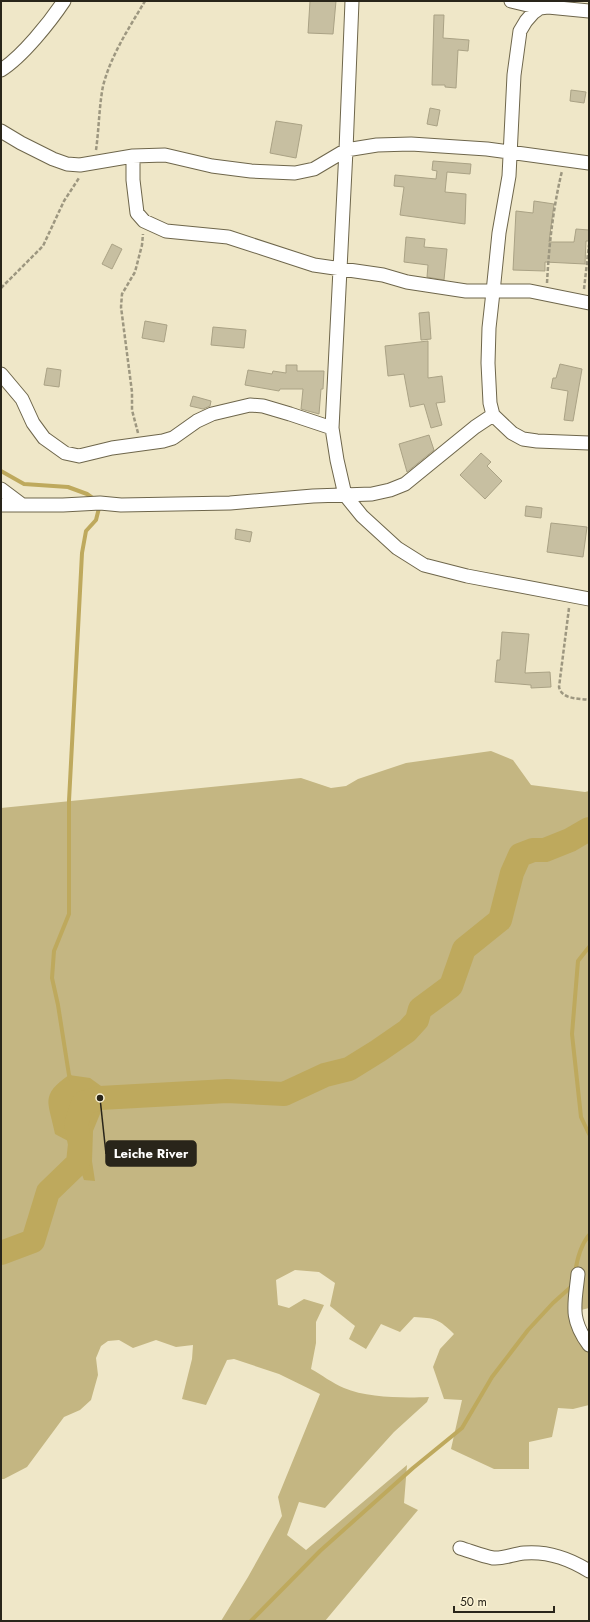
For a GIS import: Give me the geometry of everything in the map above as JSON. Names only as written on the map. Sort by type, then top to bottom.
[{"type":"street","points":[[1,70],[20,55],[55,14],[64,1]]},
{"type":"street","points":[[352,1],[332,428],[345,495],[362,516],[377,531],[398,548],[424,565],[467,576],[589,599]]},
{"type":"street","points":[[511,1],[540,8],[548,7],[589,11]]},
{"type":"street","points":[[540,8],[526,21],[520,31],[518,43],[514,75],[509,176],[499,233],[489,328],[488,363],[490,404],[493,415],[512,433],[523,439],[589,443]]},
{"type":"street","points":[[1,131],[21,143],[67,164],[80,165],[133,156],[165,155],[212,166],[251,171],[295,173],[314,169],[346,150],[377,145],[411,144],[511,152],[589,163]]},
{"type":"street","points":[[133,156],[133,180],[137,213],[144,221],[166,231],[228,237],[301,262],[383,275],[408,282],[440,288],[466,291],[530,292],[586,302]]},
{"type":"street","points":[[1,374],[22,399],[38,431],[53,446],[65,453],[79,456],[112,448],[163,441],[173,438],[196,421],[212,414],[250,404],[284,412],[332,428]]},
{"type":"street","points":[[1,505],[230,503],[313,496],[372,494],[390,490],[405,484],[475,427],[493,415]]},
{"type":"street","points":[[1,488],[21,504]]},
{"type":"street","points":[[578,1274],[574,1310],[575,1321],[579,1331],[589,1345]]},
{"type":"street","points":[[460,1548],[493,1558],[538,1552],[557,1556],[589,1571]]},
{"type":"path","points":[[1,288],[43,246],[64,201],[73,186],[93,163],[104,86],[112,62],[124,35],[145,1]]},
{"type":"path","points":[[546,294],[553,212],[565,160]]},
{"type":"path","points":[[140,443],[132,410],[132,392],[121,307],[122,294],[135,272],[142,245],[144,221]]},
{"type":"path","points":[[586,302],[589,245]]},
{"type":"path","points":[[570,596],[560,687],[561,692],[565,695],[589,700]]},
{"type":"shaded area","points":[[491,751],[513,760],[531,785],[585,792],[589,791],[589,1308],[581,1310],[585,1335],[589,1336],[589,1405],[573,1409],[558,1408],[552,1437],[529,1442],[529,1469],[494,1469],[451,1449],[462,1400],[444,1399],[433,1367],[440,1349],[454,1334],[449,1329],[436,1320],[421,1317],[414,1317],[400,1332],[381,1324],[366,1349],[349,1339],[355,1326],[330,1306],[335,1283],[319,1272],[295,1270],[276,1280],[278,1305],[289,1308],[304,1299],[324,1305],[316,1322],[316,1343],[311,1369],[340,1386],[363,1394],[374,1396],[429,1397],[427,1402],[394,1432],[325,1508],[299,1502],[287,1535],[306,1550],[407,1465],[404,1503],[418,1510],[325,1621],[221,1621],[248,1577],[282,1516],[278,1497],[320,1394],[279,1374],[234,1359],[227,1360],[206,1405],[182,1399],[192,1359],[193,1345],[176,1347],[156,1340],[133,1348],[119,1340],[108,1341],[101,1346],[96,1358],[98,1375],[91,1400],[80,1410],[64,1417],[27,1467],[4,1479],[1,1479],[1,808],[301,778],[331,788],[346,786],[358,779],[406,763]]},
{"type":"shaded area","points":[[69,1075],[90,1078],[101,1086],[100,1114],[93,1131],[92,1161],[95,1181],[84,1180],[70,1142],[55,1134],[48,1100],[53,1089]]},
{"type":"building","points":[[310,1],[336,1],[333,34],[308,33]]},
{"type":"building","points":[[434,15],[444,15],[443,38],[469,40],[468,51],[458,50],[456,88],[445,87],[445,85],[432,85]]},
{"type":"building","points":[[571,90],[586,92],[584,103],[570,101]]},
{"type":"building","points":[[430,108],[440,110],[437,126],[427,124]]},
{"type":"building","points":[[276,121],[302,125],[296,158],[270,153]]},
{"type":"building","points":[[433,161],[471,164],[470,174],[447,172],[445,192],[466,194],[465,224],[400,215],[404,187],[394,186],[395,175],[436,179],[437,171],[432,170]]},
{"type":"building","points":[[534,201],[554,204],[549,242],[574,242],[576,229],[589,230],[589,241],[586,241],[585,264],[545,262],[545,271],[513,270],[516,211],[533,213]]},
{"type":"building","points":[[406,237],[425,239],[424,247],[447,249],[444,280],[427,277],[428,265],[404,262]]},
{"type":"building","points":[[112,244],[122,249],[112,269],[102,264]]},
{"type":"building","points":[[429,312],[431,339],[421,340],[419,313]]},
{"type":"building","points":[[145,321],[167,325],[164,342],[142,338]]},
{"type":"building","points":[[213,327],[246,330],[244,348],[211,345]]},
{"type":"building","points":[[428,341],[428,378],[442,376],[445,402],[436,403],[442,425],[431,428],[424,404],[410,407],[404,374],[388,376],[385,346]]},
{"type":"building","points":[[560,364],[582,369],[573,421],[564,420],[568,391],[551,388],[553,378],[556,378]]},
{"type":"building","points":[[286,365],[297,365],[297,371],[324,371],[319,414],[301,409],[303,389],[280,389],[279,391],[245,385],[248,370],[272,374],[273,371],[286,373]]},
{"type":"building","points":[[47,368],[61,370],[59,387],[44,385]]},
{"type":"building","points":[[193,396],[211,401],[210,406],[203,409],[190,406]]},
{"type":"building","points":[[429,435],[434,450],[407,472],[399,444]]},
{"type":"building","points":[[481,453],[491,462],[487,466],[502,481],[485,499],[460,475]]},
{"type":"building","points":[[526,506],[542,508],[541,518],[525,516]]},
{"type":"building","points":[[551,523],[587,527],[583,557],[547,552]]},
{"type":"building","points":[[236,529],[252,532],[250,542],[235,539]]},
{"type":"building","points":[[502,632],[529,634],[525,673],[550,672],[551,687],[531,688],[531,685],[495,682],[497,660],[500,660]]},
{"type":"waterway","points":[[1,471],[24,484],[68,487],[87,494],[94,499]]},
{"type":"waterway","points":[[71,1079],[69,1075],[58,1005],[52,978],[54,951],[69,914],[69,801],[82,553],[86,531],[96,520],[100,504]]},
{"type":"waterway","points":[[1,1253],[33,1241],[48,1192],[78,1163],[80,1144],[76,1124],[83,1103],[100,1098],[227,1091],[284,1094],[325,1075],[349,1069],[407,1031],[417,1020],[420,1009],[451,986],[464,949],[500,920],[512,873],[520,855],[533,850],[545,850],[570,840],[589,829]]},
{"type":"waterway","points":[[589,947],[578,961],[572,1034],[581,1117],[589,1134]]},
{"type":"waterway","points":[[575,1273],[579,1253],[589,1235]]},
{"type":"waterway","points":[[251,1621],[320,1551],[413,1468],[462,1428],[492,1377],[528,1330],[553,1303],[572,1286]]},
{"type":"place","name":"Leiche River","points":[[100,1098]]}]
